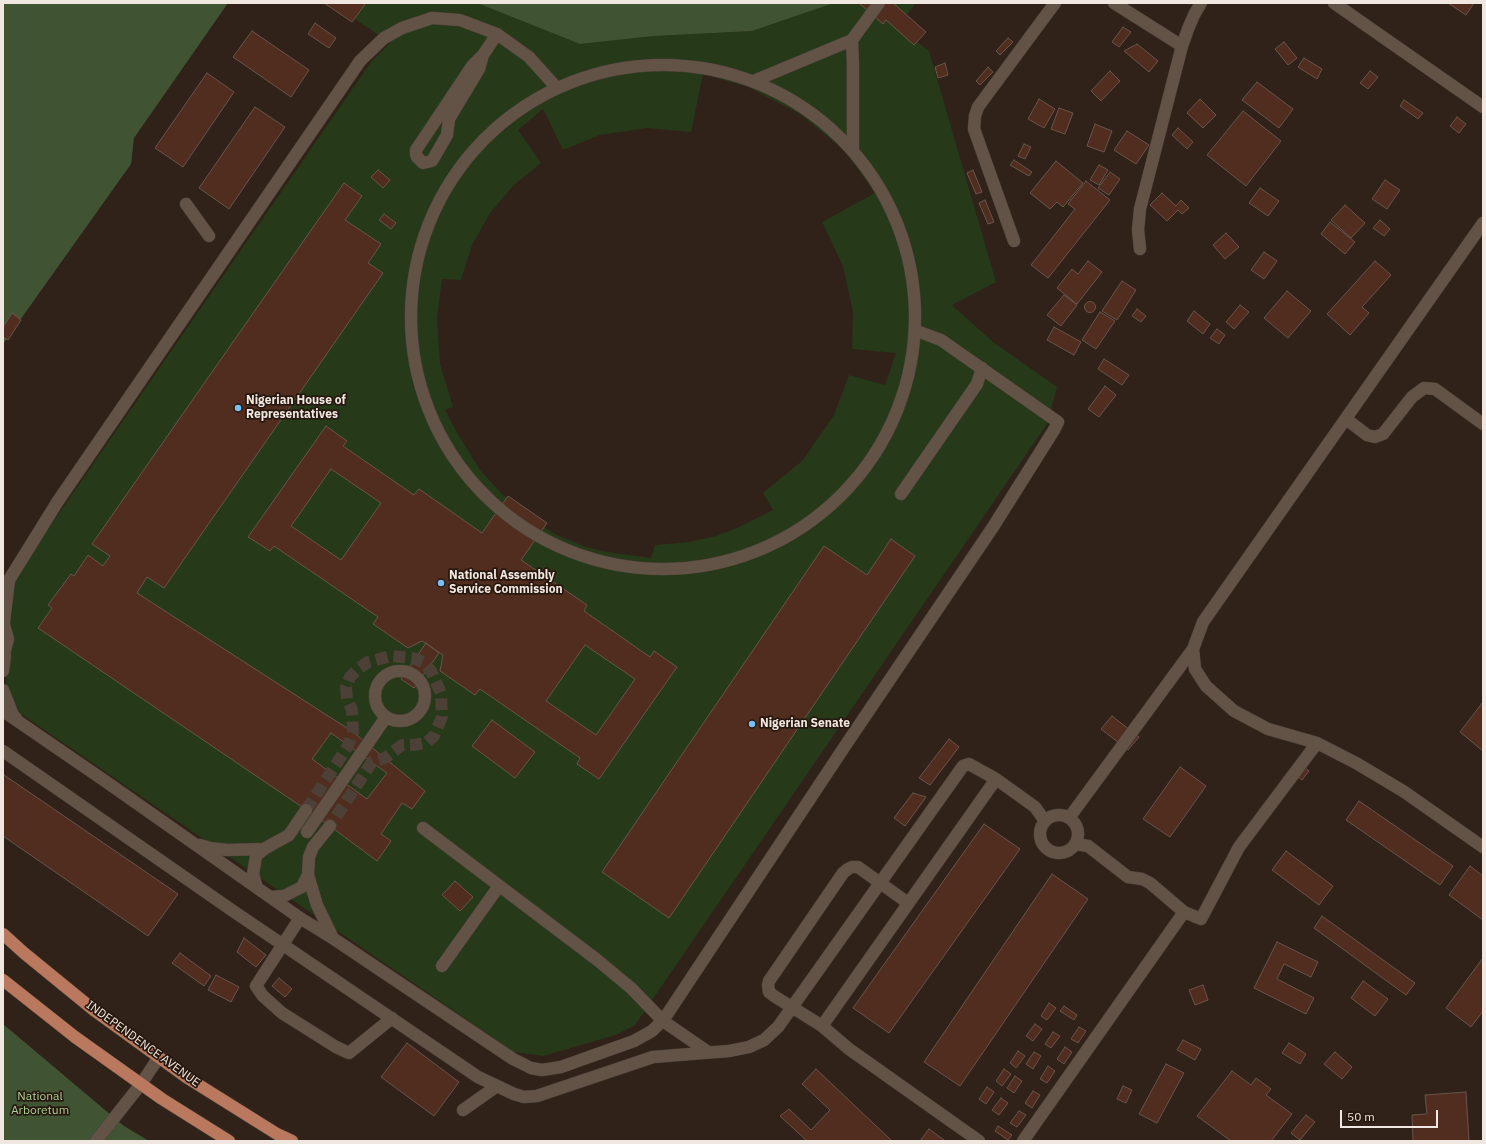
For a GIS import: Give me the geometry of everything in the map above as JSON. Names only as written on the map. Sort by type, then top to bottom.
[{"type":"main road","name":"INDEPENDENCE AVENUE","points":[[3,934],[95,1011],[186,1078],[277,1134],[292,1141]]},
{"type":"main road","points":[[3,980],[75,1037],[162,1099],[229,1141]]},
{"type":"street","points":[[756,80],[852,40],[879,3]]},
{"type":"street","points":[[1014,241],[974,129],[975,116],[978,107],[1055,3]]},
{"type":"street","points":[[1114,3],[1182,46]]},
{"type":"street","points":[[1140,249],[1138,230],[1140,209],[1182,46],[1194,15],[1201,3]]},
{"type":"street","points":[[1334,3],[1483,107]]},
{"type":"street","points":[[3,671],[8,639],[3,622],[6,581],[360,60],[384,38],[402,28],[432,18],[460,20],[497,34],[529,57],[556,87]]},
{"type":"street","points":[[483,55],[479,69],[450,119],[447,135],[432,161],[423,163],[417,158],[416,150],[472,66],[483,55],[497,34]]},
{"type":"street","points":[[852,40],[854,65],[853,148]]},
{"type":"street","points":[[690,64],[756,80],[808,108],[853,148],[890,202],[912,265],[917,331],[899,411],[856,481],[793,534],[716,565],[634,569],[554,547],[486,502],[437,436],[410,358],[411,276],[438,198],[488,133],[556,87],[621,67],[629,66],[690,64]]},
{"type":"street","points":[[186,204],[209,236]]},
{"type":"street","points":[[1069,818],[1193,649],[1203,622],[1483,223]]},
{"type":"street","points":[[3,711],[300,918],[334,939],[513,1059],[531,1068],[542,1070],[561,1067],[634,1041],[652,1031],[662,1021],[993,527],[1058,422],[940,340],[917,331]]},
{"type":"street","points":[[901,494],[977,384],[982,368]]},
{"type":"street","points":[[1346,418],[1367,435],[1375,437],[1383,434],[1412,397],[1424,388],[1435,389],[1483,424]]},
{"type":"street","points":[[1193,649],[1194,669],[1206,686],[1234,711],[1268,729],[1317,743],[1356,763],[1403,791],[1483,847]]},
{"type":"street","points":[[392,672],[409,672],[416,676],[422,683],[426,699],[420,711],[410,719],[402,721],[393,720],[386,717],[376,704],[376,688],[380,681],[392,672]]},
{"type":"street","points":[[3,690],[13,715],[26,726]]},
{"type":"street","points":[[307,832],[386,717]]},
{"type":"street","points":[[1075,844],[1088,846],[1128,877],[1142,879],[1150,883],[1184,912],[1201,919],[1239,847],[1317,743]]},
{"type":"street","points":[[3,751],[478,1077],[514,1094],[524,1096],[537,1096],[653,1057],[728,1051],[749,1047],[764,1040],[778,1027],[963,766],[969,764],[996,779],[1035,807],[1045,821]]},
{"type":"street","points":[[822,1026],[996,779]]},
{"type":"street","points":[[289,835],[306,810]]},
{"type":"street","points":[[1057,815],[1069,818],[1074,822],[1078,831],[1078,838],[1075,844],[1065,851],[1058,852],[1048,849],[1042,841],[1040,833],[1045,821],[1050,817],[1057,815]]},
{"type":"street","points":[[330,826],[313,847],[309,857],[308,875],[317,905],[334,939]]},
{"type":"street","points":[[422,828],[596,959],[631,988],[662,1021],[708,1052]]},
{"type":"street","points":[[257,888],[253,874],[256,856],[264,849],[289,835],[298,832],[307,832]]},
{"type":"street","points":[[307,832],[311,838],[313,847]]},
{"type":"street","points":[[193,843],[210,848],[227,850],[264,849]]},
{"type":"street","points":[[908,903],[858,867],[852,867],[844,873],[769,981],[768,985],[770,992],[822,1026],[849,1050],[980,1141]]},
{"type":"street","points":[[270,897],[284,896],[295,892],[302,887],[308,875]]},
{"type":"street","points":[[442,966],[499,886]]},
{"type":"street","points":[[1023,1141],[1184,912]]},
{"type":"street","points":[[300,918],[284,945],[256,986],[263,996],[282,1013],[336,1047],[349,1053],[392,1018]]},
{"type":"street","points":[[96,1141],[141,1084],[159,1057]]},
{"type":"street","points":[[463,1110],[497,1086]]},
{"type":"green space","points":[[3,3],[228,3],[134,138],[131,164],[3,344]]},
{"type":"green space","points":[[332,3],[475,3],[580,44],[654,36],[752,31],[834,3],[916,3],[897,27],[929,51],[996,282],[952,305],[993,342],[1057,387],[1047,424],[635,1025],[616,1035],[543,1056],[514,1052],[21,714],[6,689],[7,606],[17,574],[371,62],[390,43]],"holes":[[[703,74],[748,87],[800,114],[844,150],[875,193],[822,222],[843,266],[853,312],[852,349],[896,353],[885,385],[849,375],[834,415],[803,460],[763,493],[773,510],[739,527],[716,536],[689,542],[655,545],[651,558],[607,552],[586,547],[557,535],[538,523],[502,494],[480,470],[456,431],[445,410],[453,407],[440,364],[437,318],[442,279],[461,280],[472,245],[490,213],[514,185],[541,163],[518,130],[543,109],[563,150],[600,135],[647,128],[691,132]]]},
{"type":"green space","points":[[475,3],[834,3],[752,31],[654,36],[580,44]]},
{"type":"green space","name":"National Arboretum","points":[[3,1024],[124,1126],[149,1141],[3,1141]]},
{"type":"building","points":[[324,3],[366,3],[352,22]]},
{"type":"building","points":[[859,3],[893,3],[926,32],[914,45],[886,20],[883,24]]},
{"type":"building","points":[[1448,3],[1474,3],[1466,15]]},
{"type":"building","points":[[315,23],[336,38],[329,48],[308,34]]},
{"type":"building","points":[[1123,27],[1131,32],[1119,47],[1112,42]]},
{"type":"building","points":[[252,31],[309,70],[291,97],[233,57]]},
{"type":"building","points":[[1008,38],[1013,42],[1000,55],[996,51]]},
{"type":"building","points":[[1284,42],[1297,58],[1288,65],[1275,49]]},
{"type":"building","points":[[1137,44],[1158,61],[1149,72],[1124,51]]},
{"type":"building","points":[[1304,58],[1322,69],[1317,79],[1298,67]]},
{"type":"building","points":[[945,63],[948,75],[938,78],[935,67]]},
{"type":"building","points":[[988,67],[993,72],[980,85],[976,81]]},
{"type":"building","points":[[1110,71],[1120,81],[1101,101],[1091,91]]},
{"type":"building","points":[[1370,71],[1378,77],[1368,89],[1360,83]]},
{"type":"building","points":[[207,73],[234,92],[183,167],[155,148]]},
{"type":"building","points":[[1257,82],[1293,109],[1279,128],[1242,100]]},
{"type":"building","points":[[1039,99],[1055,109],[1044,128],[1028,119]]},
{"type":"building","points":[[1200,99],[1216,115],[1203,128],[1187,113]]},
{"type":"building","points":[[1404,100],[1423,113],[1418,119],[1400,106]]},
{"type":"building","points":[[255,107],[285,127],[229,209],[199,188]]},
{"type":"building","points":[[1059,108],[1073,113],[1065,134],[1051,129]]},
{"type":"building","points":[[1243,111],[1281,141],[1246,186],[1207,155]]},
{"type":"building","points":[[1457,117],[1466,124],[1459,133],[1450,126]]},
{"type":"building","points":[[1095,124],[1112,131],[1104,152],[1087,146]]},
{"type":"building","points":[[1178,128],[1193,142],[1187,149],[1172,135]]},
{"type":"building","points":[[1127,131],[1149,145],[1136,164],[1114,150]]},
{"type":"building","points":[[1024,144],[1031,147],[1025,159],[1018,156]]},
{"type":"building","points":[[1014,160],[1032,172],[1029,176],[1010,165]]},
{"type":"building","points":[[1056,161],[1083,183],[1063,207],[1057,202],[1050,209],[1030,193]]},
{"type":"building","points":[[1099,165],[1108,170],[1099,185],[1090,180]]},
{"type":"building","points":[[378,170],[390,180],[383,188],[371,177]]},
{"type":"building","points":[[973,170],[982,192],[976,194],[967,173]]},
{"type":"building","points":[[1110,172],[1120,179],[1109,195],[1098,188]]},
{"type":"building","points":[[1385,180],[1400,190],[1387,209],[1372,199]]},
{"type":"building","points":[[1086,181],[1110,200],[1048,278],[1031,265],[1075,209],[1068,204]]},
{"type":"building","name":"Nigerian House of Representatives","points":[[344,183],[362,196],[345,220],[381,244],[368,263],[383,273],[164,588],[147,577],[137,593],[353,732],[425,791],[412,809],[402,803],[381,834],[391,841],[377,861],[330,826],[38,628],[52,608],[48,605],[71,574],[74,576],[88,555],[103,566],[110,556],[92,544]],"holes":[[[331,733],[387,773],[367,799],[312,759]]]},
{"type":"building","points":[[1260,188],[1279,201],[1268,216],[1249,203]]},
{"type":"building","points":[[1162,193],[1176,206],[1181,200],[1189,208],[1182,214],[1178,210],[1167,221],[1150,205]]},
{"type":"building","points":[[985,200],[994,222],[988,224],[979,203]]},
{"type":"building","points":[[1345,205],[1365,223],[1351,238],[1331,220]]},
{"type":"building","points":[[384,214],[396,223],[391,229],[379,220]]},
{"type":"building","points":[[1380,220],[1390,229],[1384,236],[1373,228]]},
{"type":"building","points":[[1330,222],[1355,242],[1345,254],[1321,234]]},
{"type":"building","points":[[1226,233],[1239,247],[1225,259],[1213,245]]},
{"type":"building","points":[[1264,252],[1277,261],[1264,279],[1251,270]]},
{"type":"building","points":[[1088,261],[1102,272],[1077,304],[1057,288],[1072,269],[1078,274]]},
{"type":"building","points":[[1375,261],[1391,275],[1362,307],[1369,313],[1350,335],[1327,314]]},
{"type":"building","points":[[1122,281],[1136,290],[1117,320],[1102,311]]},
{"type":"building","points":[[1287,291],[1311,311],[1288,338],[1264,318]]},
{"type":"building","points":[[1064,295],[1077,305],[1061,326],[1047,315]]},
{"type":"building","points":[[1090,301],[1094,303],[1096,307],[1094,311],[1090,313],[1086,311],[1084,307],[1086,303]]},
{"type":"building","points":[[1240,305],[1249,312],[1234,329],[1226,322]]},
{"type":"building","points":[[1137,309],[1146,316],[1141,322],[1132,316]]},
{"type":"building","points":[[1194,311],[1210,324],[1203,334],[1187,321]]},
{"type":"building","points":[[1100,312],[1115,321],[1096,349],[1082,340]]},
{"type":"building","points":[[12,313],[21,320],[8,340],[3,337],[3,327]]},
{"type":"building","points":[[1054,327],[1081,342],[1074,355],[1047,340]]},
{"type":"building","points":[[1217,329],[1225,335],[1219,344],[1210,338]]},
{"type":"building","points":[[1104,359],[1129,375],[1122,385],[1098,369]]},
{"type":"building","points":[[1105,386],[1116,395],[1099,417],[1088,409]]},
{"type":"building","name":"National Assembly Service Commission","points":[[326,426],[347,441],[343,446],[414,495],[419,489],[482,533],[508,496],[547,523],[521,560],[587,605],[584,611],[650,657],[654,651],[677,667],[599,779],[577,764],[580,758],[480,689],[475,695],[440,671],[443,655],[422,641],[408,648],[373,624],[378,617],[274,546],[270,551],[248,537]],"holes":[[[331,469],[381,503],[341,560],[291,526]],[[585,645],[635,679],[596,735],[546,701]]]},
{"type":"building","name":"Nigerian Senate","points":[[891,539],[915,556],[669,918],[602,872],[824,546],[867,575]]},
{"type":"building","points":[[426,643],[439,653],[414,688],[401,679]]},
{"type":"building","points":[[1483,702],[1483,751],[1460,732]]},
{"type":"building","points":[[1112,716],[1139,737],[1128,750],[1101,729]]},
{"type":"building","points":[[492,720],[535,752],[515,778],[472,746]]},
{"type":"building","points":[[949,739],[959,747],[930,785],[919,778]]},
{"type":"building","points":[[1298,763],[1309,771],[1302,780],[1291,772]]},
{"type":"building","points":[[1180,767],[1206,786],[1170,837],[1143,819]]},
{"type":"building","points":[[4,775],[178,894],[148,936],[3,836]]},
{"type":"building","points":[[913,793],[926,797],[905,826],[894,818]]},
{"type":"building","points":[[1359,801],[1453,866],[1440,885],[1346,820]]},
{"type":"building","points":[[984,824],[1020,849],[889,1033],[853,1008]]},
{"type":"building","points":[[1286,851],[1333,886],[1319,905],[1272,870]]},
{"type":"building","points":[[1470,866],[1483,876],[1483,920],[1449,895]]},
{"type":"building","points":[[1052,874],[1088,899],[960,1086],[924,1062]]},
{"type":"building","points":[[455,881],[473,897],[460,911],[442,895]]},
{"type":"building","points":[[1322,916],[1415,983],[1406,995],[1314,928]]},
{"type":"building","points":[[244,938],[266,955],[256,967],[237,952]]},
{"type":"building","points":[[1277,942],[1318,962],[1311,977],[1284,964],[1277,979],[1314,998],[1306,1014],[1254,988]]},
{"type":"building","points":[[180,953],[211,976],[204,986],[172,963]]},
{"type":"building","points":[[1483,958],[1483,1011],[1471,1027],[1446,1008]]},
{"type":"building","points":[[216,975],[239,987],[231,1002],[208,990]]},
{"type":"building","points":[[279,978],[292,989],[285,997],[272,986]]},
{"type":"building","points":[[1363,981],[1388,999],[1375,1016],[1351,998]]},
{"type":"building","points":[[1203,985],[1208,1000],[1195,1005],[1189,990]]},
{"type":"building","points":[[1049,1003],[1056,1008],[1047,1020],[1041,1016]]},
{"type":"building","points":[[1064,1006],[1077,1015],[1074,1020],[1060,1011]]},
{"type":"building","points":[[1035,1024],[1042,1029],[1033,1041],[1026,1036]]},
{"type":"building","points":[[1079,1027],[1086,1031],[1078,1043],[1071,1039]]},
{"type":"building","points":[[1053,1032],[1060,1036],[1051,1048],[1045,1044]]},
{"type":"building","points":[[1183,1040],[1201,1049],[1195,1060],[1177,1050]]},
{"type":"building","points":[[407,1043],[459,1082],[434,1116],[381,1077]]},
{"type":"building","points":[[1289,1043],[1306,1054],[1300,1064],[1282,1053]]},
{"type":"building","points":[[1065,1047],[1072,1052],[1064,1064],[1057,1059]]},
{"type":"building","points":[[1018,1051],[1025,1056],[1016,1068],[1010,1063]]},
{"type":"building","points":[[1034,1052],[1041,1056],[1033,1069],[1026,1064]]},
{"type":"building","points":[[1335,1052],[1352,1067],[1342,1079],[1324,1064]]},
{"type":"building","points":[[1166,1064],[1184,1073],[1157,1123],[1139,1114]]},
{"type":"building","points":[[1048,1066],[1055,1071],[1047,1083],[1040,1079]]},
{"type":"building","points":[[816,1069],[892,1141],[807,1141],[780,1116],[789,1109],[811,1130],[830,1110],[802,1084]]},
{"type":"building","points":[[1004,1069],[1011,1074],[1002,1086],[996,1081]]},
{"type":"building","points":[[1232,1071],[1251,1085],[1256,1078],[1271,1089],[1266,1095],[1292,1114],[1271,1141],[1231,1141],[1197,1116]]},
{"type":"building","points":[[1015,1076],[1022,1081],[1014,1093],[1007,1088]]},
{"type":"building","points":[[1123,1086],[1132,1090],[1126,1103],[1117,1099]]},
{"type":"building","points":[[987,1087],[994,1092],[986,1104],[979,1099]]},
{"type":"building","points":[[1033,1091],[1040,1095],[1032,1108],[1025,1103]]},
{"type":"building","points":[[1466,1092],[1469,1141],[1413,1141],[1412,1115],[1427,1114],[1425,1095]]},
{"type":"building","points":[[1001,1098],[1008,1103],[999,1115],[992,1110]]},
{"type":"building","points":[[1019,1111],[1026,1115],[1017,1127],[1010,1123]]},
{"type":"building","points":[[1306,1115],[1315,1122],[1300,1140],[1291,1133]]},
{"type":"building","points":[[998,1126],[1012,1135],[1008,1140],[995,1131]]},
{"type":"building","points":[[929,1129],[944,1140],[920,1141]]},
{"type":"tunnel","points":[[306,810],[348,746],[353,732],[352,710],[347,699],[346,687],[350,677],[368,662],[391,656],[413,658],[423,662],[431,671],[441,693],[442,717],[434,736],[426,743],[402,745],[385,758],[372,762],[330,826]]},
{"type":"place","name":"Nigerian House of Representatives","points":[[238,408]]},
{"type":"place","name":"National Assembly Service Commission","points":[[441,583]]},
{"type":"place","name":"Nigerian Senate","points":[[752,724]]}]
